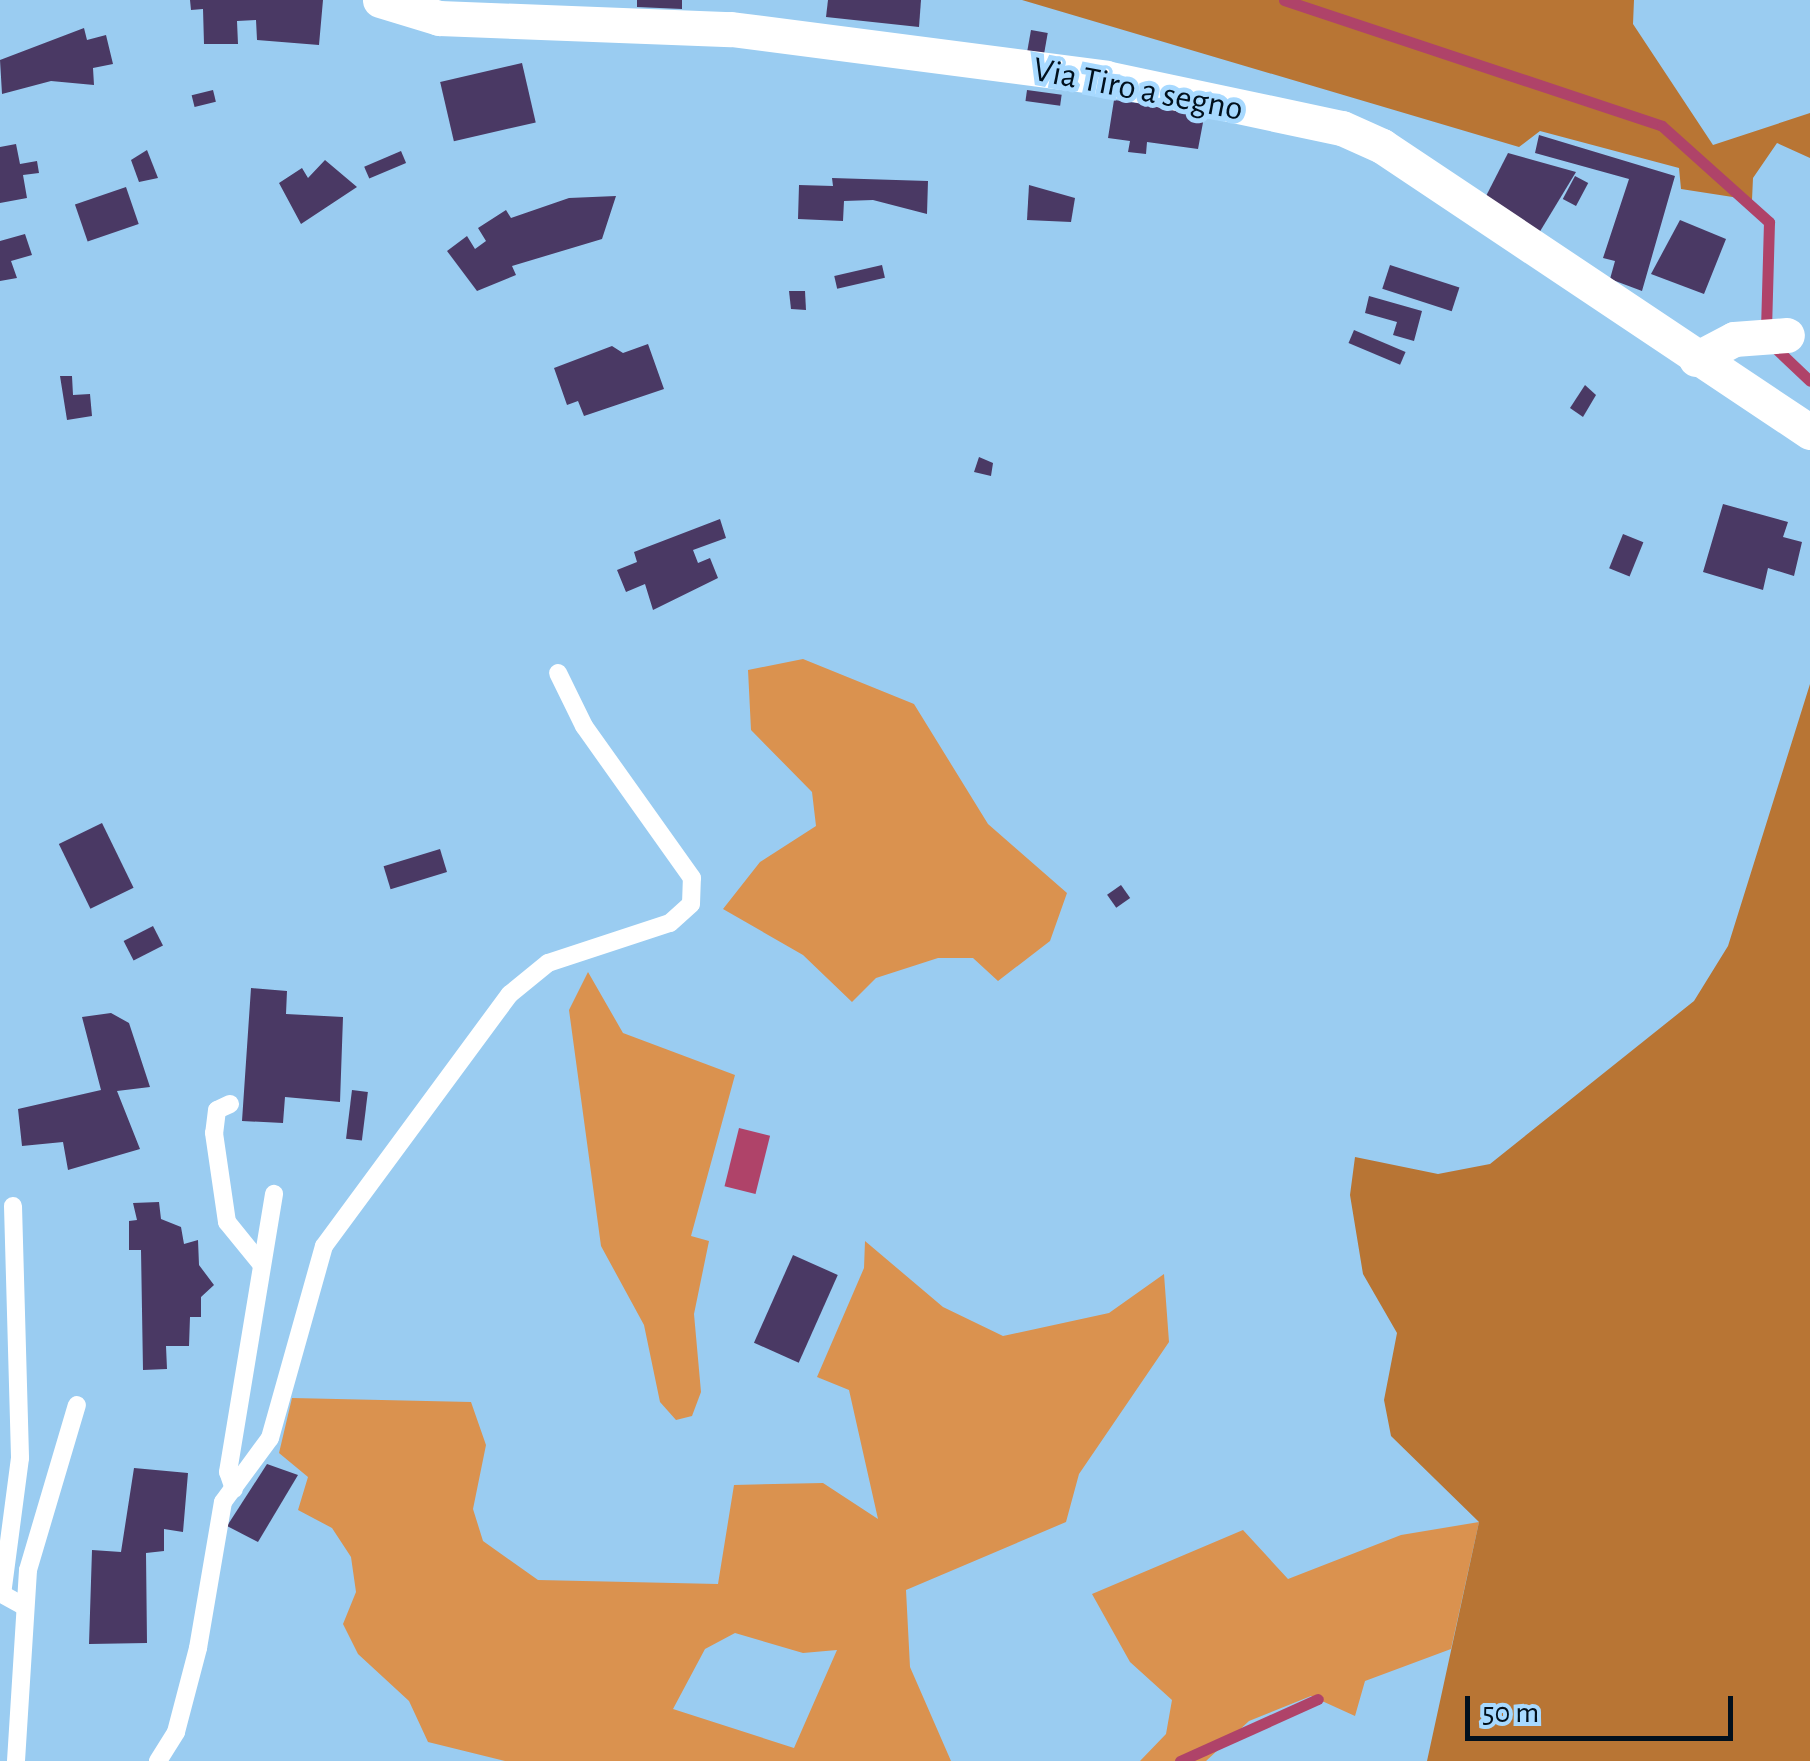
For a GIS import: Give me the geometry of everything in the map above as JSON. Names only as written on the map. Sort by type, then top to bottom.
[{"type":"street","name":"Via Tiro a segno","points":[[380,0],[439,18],[731,29],[1106,78],[1342,128],[1382,146],[1810,432]]},
{"type":"street","points":[[1696,359],[1734,339],[1786,335]]},
{"type":"lane","points":[[158,1761],[176,1732],[223,1502],[270,1438],[324,1246],[510,994],[548,963],[670,922],[691,904],[692,878],[584,726],[558,673]]},
{"type":"lane","points":[[230,1104],[216,1110],[214,1133],[227,1222],[262,1265]]},
{"type":"lane","points":[[234,1489],[228,1472],[274,1194]]},
{"type":"lane","points":[[13,1206],[20,1458],[2,1594],[24,1607]]},
{"type":"lane","points":[[16,1761],[24,1607],[77,1405]]},
{"type":"shaded area","points":[[1022,0],[1634,0],[1633,24],[1713,145],[1810,113],[1810,158],[1777,143],[1753,178],[1752,200],[1681,189],[1679,168],[1540,131],[1519,147]]},
{"type":"shaded area","points":[[803,659],[914,704],[988,824],[1067,893],[1050,941],[998,981],[973,958],[938,958],[876,978],[852,1002],[803,955],[723,909],[760,862],[816,826],[812,792],[751,730],[748,670]]},
{"type":"shaded area","points":[[1810,684],[1810,1761],[1427,1761],[1479,1522],[1391,1436],[1384,1400],[1397,1333],[1363,1274],[1350,1195],[1355,1157],[1438,1174],[1490,1164],[1694,1001],[1728,946]]},
{"type":"shaded area","points":[[588,972],[623,1033],[735,1075],[691,1236],[709,1241],[694,1314],[701,1392],[692,1416],[676,1420],[660,1402],[644,1325],[601,1246],[569,1010]]},
{"type":"shaded area","points":[[739,1128],[770,1136],[756,1194],[724,1186]]},
{"type":"shaded area","points":[[865,1241],[943,1307],[1003,1336],[1109,1313],[1164,1274],[1169,1342],[1079,1474],[1066,1522],[906,1590],[910,1667],[951,1761],[505,1761],[428,1742],[409,1701],[358,1654],[343,1624],[356,1592],[351,1557],[332,1528],[298,1510],[308,1477],[279,1453],[292,1398],[471,1402],[486,1445],[473,1509],[483,1541],[538,1580],[718,1584],[734,1485],[823,1483],[878,1519],[849,1390],[817,1377],[864,1268]],"holes":[[[735,1633],[803,1653],[837,1650],[794,1748],[673,1709],[705,1649]]]},
{"type":"shaded area","points":[[1479,1522],[1451,1649],[1365,1681],[1355,1716],[1311,1696],[1249,1721],[1206,1761],[1140,1761],[1166,1734],[1172,1700],[1130,1662],[1092,1594],[1243,1530],[1288,1579],[1401,1535]]},
{"type":"building","points":[[190,0],[323,0],[319,45],[257,40],[256,20],[237,21],[238,44],[204,44],[203,9],[191,10]]},
{"type":"building","points":[[637,0],[682,0],[682,9],[637,7]]},
{"type":"building","points":[[828,0],[921,0],[919,27],[826,17]]},
{"type":"building","points":[[84,28],[87,40],[106,35],[113,64],[93,68],[94,85],[51,81],[2,94],[0,60]]},
{"type":"building","points":[[1031,30],[1048,33],[1043,60],[1026,57]]},
{"type":"building","points":[[522,63],[536,122],[454,141],[440,82]]},
{"type":"building","points":[[213,90],[216,102],[195,107],[192,95]]},
{"type":"building","points":[[1027,90],[1062,95],[1060,106],[1025,101]]},
{"type":"building","points":[[1114,100],[1205,112],[1198,149],[1147,142],[1146,154],[1128,152],[1130,141],[1108,138]]},
{"type":"building","points":[[1539,135],[1675,176],[1642,291],[1610,279],[1615,261],[1603,258],[1629,179],[1535,153]]},
{"type":"building","points":[[16,144],[20,164],[37,161],[39,173],[23,175],[27,198],[0,203],[0,147]]},
{"type":"building","points":[[147,150],[158,178],[139,182],[131,160]]},
{"type":"building","points":[[401,151],[406,163],[369,179],[364,167]]},
{"type":"building","points":[[1508,153],[1576,172],[1536,238],[1483,202]]},
{"type":"building","points":[[325,160],[357,187],[301,224],[279,183],[302,168],[308,178]]},
{"type":"building","points":[[1575,176],[1588,183],[1576,206],[1563,199]]},
{"type":"building","points":[[832,178],[928,181],[927,214],[873,200],[844,201],[843,221],[798,219],[799,185],[833,186]]},
{"type":"building","points":[[1029,185],[1075,198],[1071,222],[1027,220]]},
{"type":"building","points":[[126,187],[139,224],[88,241],[75,205]]},
{"type":"building","points":[[616,196],[602,239],[512,266],[516,275],[477,291],[447,251],[467,236],[475,249],[486,241],[478,228],[506,210],[511,218],[569,198]]},
{"type":"building","points":[[1680,220],[1726,239],[1704,294],[1651,274]]},
{"type":"building","points":[[25,234],[32,255],[11,261],[17,278],[0,281],[0,241]]},
{"type":"building","points":[[882,265],[885,278],[837,289],[834,276]]},
{"type":"building","points":[[1390,265],[1459,288],[1452,311],[1382,289]]},
{"type":"building","points":[[789,291],[805,291],[806,310],[791,309]]},
{"type":"building","points":[[1369,296],[1422,311],[1414,341],[1393,335],[1397,322],[1365,313]]},
{"type":"building","points":[[1354,330],[1406,352],[1400,365],[1349,343]]},
{"type":"building","points":[[648,344],[664,389],[584,416],[578,401],[567,405],[554,368],[612,346],[623,353]]},
{"type":"building","points":[[60,376],[72,376],[73,395],[90,394],[92,416],[67,420]]},
{"type":"building","points":[[1585,385],[1596,395],[1583,417],[1570,408]]},
{"type":"building","points":[[979,457],[993,463],[991,476],[974,472]]},
{"type":"building","points":[[1723,504],[1788,522],[1783,537],[1802,542],[1794,576],[1768,568],[1763,590],[1703,572]]},
{"type":"building","points":[[720,519],[726,538],[693,550],[698,563],[710,558],[718,578],[653,610],[645,584],[626,592],[617,570],[637,562],[634,552]]},
{"type":"building","points":[[1623,534],[1643,542],[1630,577],[1609,568]]},
{"type":"building","points":[[102,823],[134,888],[90,909],[59,844]]},
{"type":"building","points":[[440,849],[447,872],[391,889],[384,866]]},
{"type":"building","points":[[1121,885],[1130,898],[1116,908],[1107,895]]},
{"type":"building","points":[[153,926],[163,946],[134,961],[124,941]]},
{"type":"building","points":[[251,988],[287,991],[286,1014],[343,1017],[340,1102],[285,1097],[283,1123],[242,1121]]},
{"type":"building","points":[[111,1013],[129,1023],[150,1087],[117,1091],[140,1149],[68,1170],[63,1142],[22,1146],[18,1109],[101,1090],[82,1017]]},
{"type":"building","points":[[352,1090],[368,1092],[362,1141],[346,1139]]},
{"type":"building","points":[[159,1202],[161,1219],[181,1227],[184,1244],[198,1240],[199,1265],[214,1285],[201,1297],[201,1317],[190,1317],[189,1346],[166,1346],[167,1369],[143,1370],[141,1250],[129,1250],[129,1221],[137,1220],[133,1203]]},
{"type":"building","points":[[793,1255],[838,1275],[799,1363],[754,1343]]},
{"type":"building","points":[[267,1464],[298,1475],[258,1542],[227,1526]]},
{"type":"building","points":[[134,1468],[188,1473],[183,1532],[164,1529],[164,1551],[146,1553],[147,1643],[89,1644],[92,1550],[121,1552]]},
{"type":"waterway","points":[[1284,0],[1662,126],[1769,222],[1766,332]]},
{"type":"waterway","points":[[1770,343],[1810,381]]},
{"type":"waterway","points":[[1180,1761],[1318,1699]]}]
